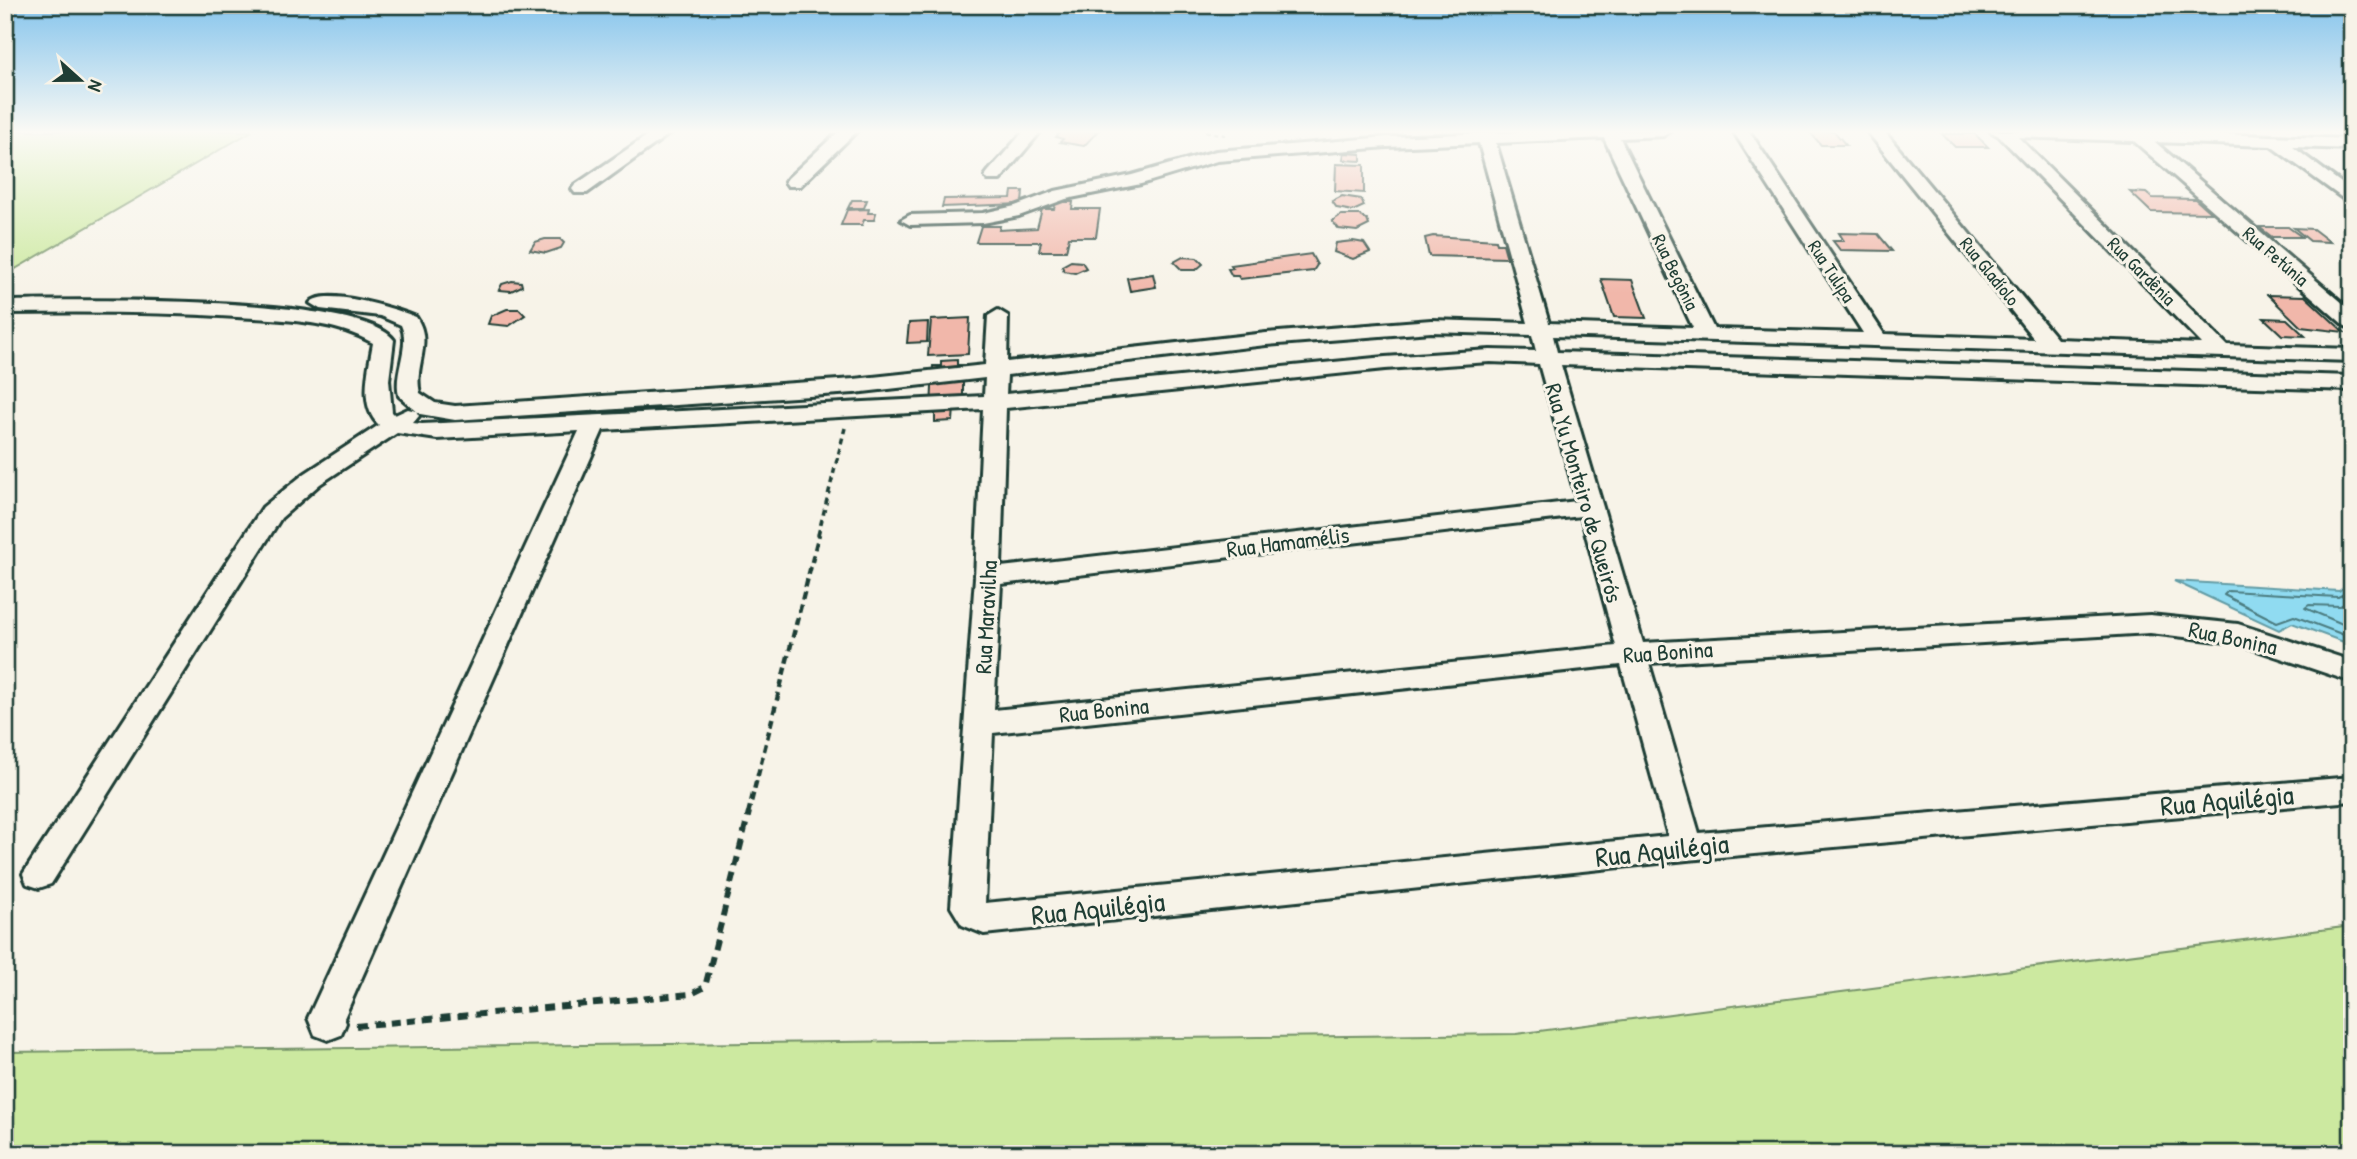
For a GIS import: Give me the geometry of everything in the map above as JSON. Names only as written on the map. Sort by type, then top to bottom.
[{"type":"street","points":[[581,189],[587,185]]},
{"type":"street","points":[[910,220],[983,218],[1019,211],[1061,195],[1110,185]]},
{"type":"street","name":"Rua Yu Monteiro de Queirós","points":[[1499,185],[1545,356],[1687,847]]},
{"type":"street","name":"Rua Begônia","points":[[1635,185],[1707,335]]},
{"type":"street","name":"Rua Tulipa","points":[[1776,185],[1878,340]]},
{"type":"street","name":"Rua Gladíolo","points":[[1919,185],[2051,346]]},
{"type":"street","name":"Rua Gardênia","points":[[2054,185],[2222,352]]},
{"type":"street","name":"Rua Petúnia","points":[[2195,185],[2352,322]]},
{"type":"street","points":[[2333,185],[2352,200]]},
{"type":"street","points":[[5,292],[189,290],[361,307],[395,314],[409,321],[415,330],[416,340],[405,378],[410,396],[423,407],[438,412],[475,413],[854,386],[1370,330],[1455,325],[2352,355]]},
{"type":"street","points":[[169,306],[189,290]]},
{"type":"street","points":[[5,307],[169,306],[335,321],[379,333],[384,340],[378,380],[378,402],[382,414],[394,425],[437,432],[996,402],[1385,363],[1545,356],[2352,383]]},
{"type":"street","name":"Rua Maravilha","points":[[974,915],[968,906],[988,577],[998,316]]},
{"type":"street","points":[[850,409],[854,386]]},
{"type":"street","points":[[39,874],[272,513],[305,484],[423,407]]},
{"type":"street","points":[[328,1023],[326,1018],[594,424]]},
{"type":"street","name":"Rua Hamamélis","points":[[988,577],[1588,507]]},
{"type":"street","name":"Rua Bonina","points":[[980,723],[1630,654],[2150,624],[2238,635],[2352,672]]},
{"type":"street","name":"Rua Aquilégia","points":[[974,915],[984,919],[1000,919],[1687,847],[2352,789]]},
{"type":"path","points":[[328,1023],[338,1027],[691,994],[705,987],[850,409]]},
{"type":"green space","points":[[5,185],[159,185],[5,275]]},
{"type":"green space","points":[[2352,926],[2352,1154],[5,1154],[5,1052],[1516,1034]]},
{"type":"water","points":[[2174,581],[2339,591],[2352,581],[2352,645],[2292,623],[2279,630]]},
{"type":"building","points":[[1335,185],[1364,185],[1364,193],[1335,191]]},
{"type":"building","points":[[1012,191],[1023,191],[1022,204],[942,207],[944,199],[1011,198]]},
{"type":"building","points":[[2130,192],[2146,193],[2152,198],[2195,199],[2211,213],[2151,212]]},
{"type":"building","points":[[1342,196],[1361,199],[1364,206],[1353,211],[1337,208],[1332,201]]},
{"type":"building","points":[[852,200],[867,200],[864,208],[848,208]]},
{"type":"building","points":[[1056,202],[1073,202],[1072,209],[1100,209],[1096,237],[1069,237],[1066,251],[1039,251],[1041,242],[976,242],[981,226],[1000,226],[999,230],[1037,228],[1042,209],[1054,209]]},
{"type":"building","points":[[869,209],[868,213],[876,213],[874,220],[864,220],[862,225],[841,225],[847,210]]},
{"type":"building","points":[[1341,215],[1359,215],[1367,220],[1369,225],[1357,231],[1339,229],[1332,221]]},
{"type":"building","points":[[2259,227],[2288,227],[2302,237],[2272,237]]},
{"type":"building","points":[[2294,228],[2313,229],[2330,242],[2310,241]]},
{"type":"building","points":[[1839,233],[1878,234],[1892,251],[1840,250],[1833,241],[1844,241]]},
{"type":"building","points":[[1433,236],[1496,240],[1497,244],[1503,244],[1507,258],[1429,256],[1425,238]]},
{"type":"building","points":[[560,239],[564,243],[561,248],[546,253],[530,250],[535,242]]},
{"type":"building","points":[[1336,243],[1364,243],[1370,252],[1353,259],[1334,252]]},
{"type":"building","points":[[1311,254],[1317,265],[1313,271],[1240,279],[1238,276],[1232,276],[1228,269],[1233,268],[1231,265]]},
{"type":"building","points":[[1183,257],[1197,258],[1203,264],[1196,270],[1182,270],[1174,262]]},
{"type":"building","points":[[1071,261],[1082,262],[1086,268],[1075,273],[1064,271],[1062,266]]},
{"type":"building","points":[[1153,274],[1156,287],[1130,291],[1127,278]]},
{"type":"building","points":[[1601,279],[1632,280],[1646,318],[1614,317]]},
{"type":"building","points":[[521,282],[522,286],[511,291],[499,290],[502,284]]},
{"type":"building","points":[[2268,295],[2305,296],[2344,332],[2301,327]]},
{"type":"building","points":[[507,309],[519,309],[525,315],[509,326],[488,324],[491,316]]},
{"type":"building","points":[[970,318],[968,354],[928,356],[931,320]]},
{"type":"building","points":[[2264,318],[2287,319],[2305,336],[2282,335]]},
{"type":"building","points":[[928,322],[927,342],[907,343],[909,323]]},
{"type":"building","points":[[957,360],[957,365],[963,365],[963,407],[954,408],[953,421],[935,422],[935,409],[931,409],[933,366],[941,366],[941,361]]}]
